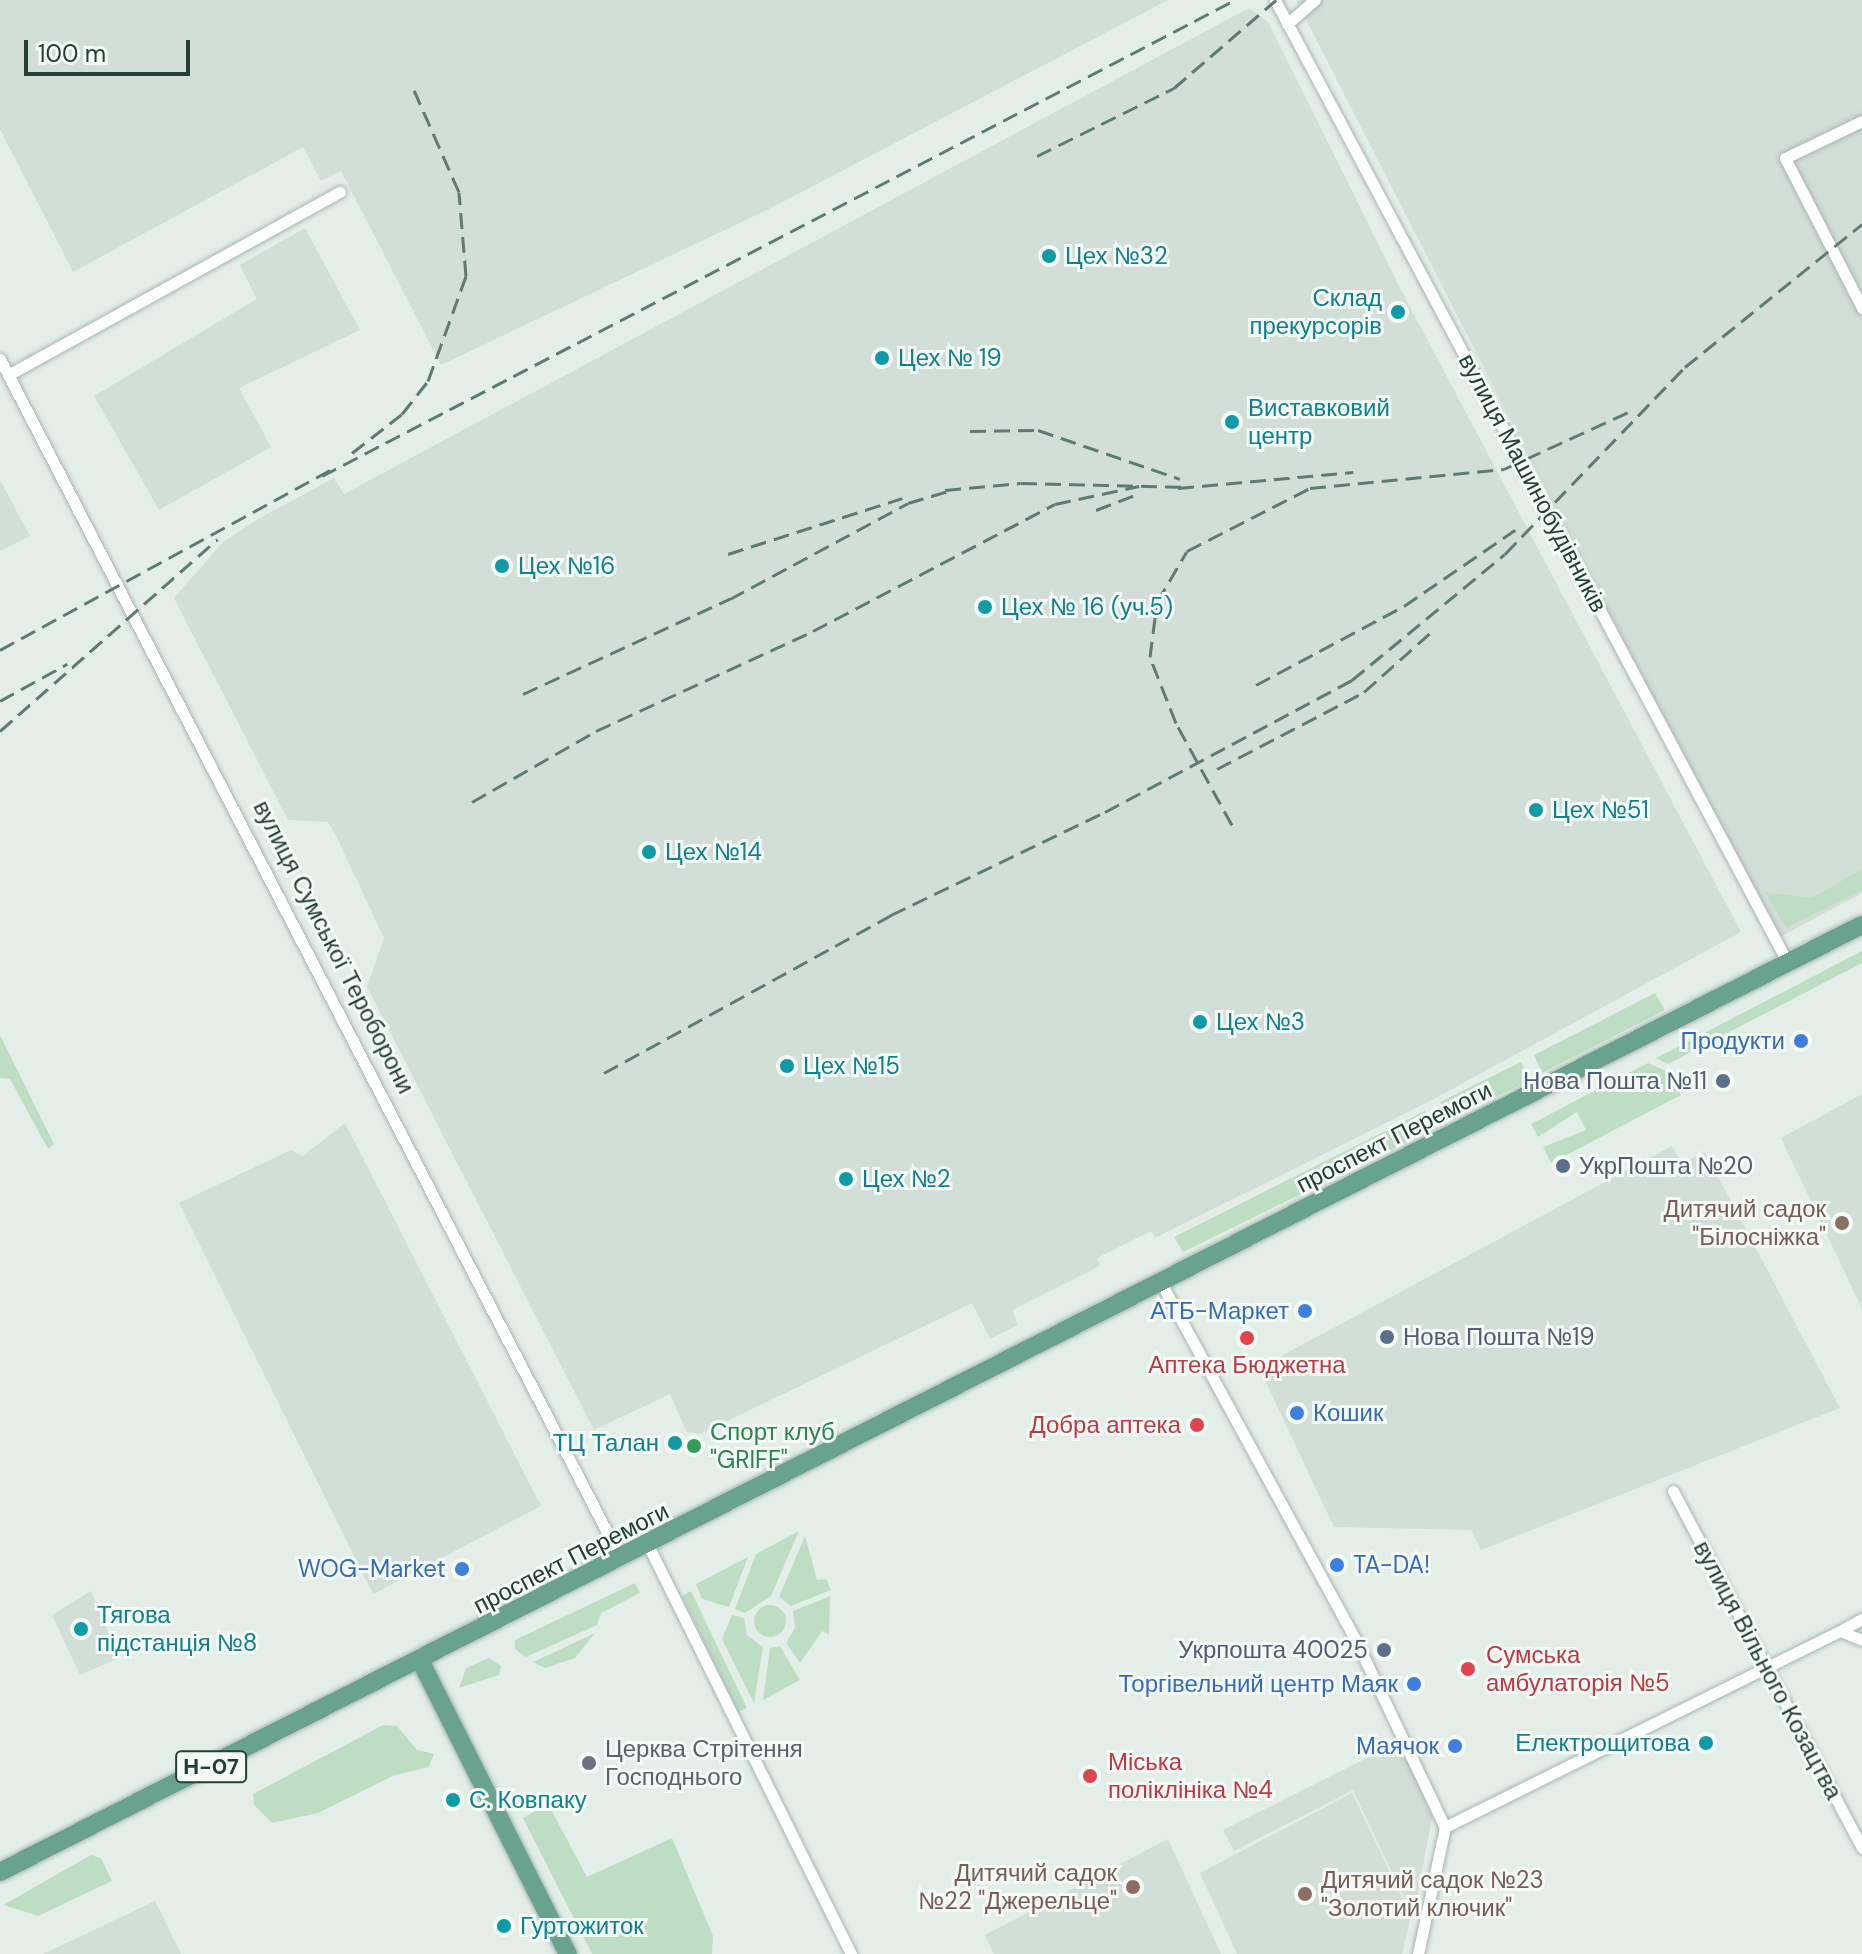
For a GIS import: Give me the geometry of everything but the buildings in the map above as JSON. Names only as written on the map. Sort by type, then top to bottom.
[{"type":"main road","name":"проспект Перемоги","points":[[0,1872],[421,1662],[1789,966],[1862,925]]},
{"type":"main road","points":[[421,1662],[568,1954]]},
{"type":"street","name":"вулиця Машинобудівників","points":[[1275,0],[1789,966]]},
{"type":"street","points":[[1287,24],[1315,0]]},
{"type":"street","points":[[1862,121],[1785,158],[1862,308]]},
{"type":"street","points":[[8,375],[340,192]]},
{"type":"street","name":"вулиця Сумської Тероборони","points":[[0,359],[621,1559]]},
{"type":"street","points":[[1161,1283],[1358,1645],[1445,1827],[1418,1954]]},
{"type":"street","name":"вулиця Вільного Козацтва","points":[[1673,1491],[1862,1848]]},
{"type":"street","points":[[648,1545],[851,1954]]},
{"type":"street","points":[[1445,1827],[1862,1619]]},
{"type":"street","points":[[1840,1631],[1862,1640]]},
{"type":"shaded area","points":[[0,0],[1168,0],[771,208],[441,365],[341,171],[321,181],[303,147],[73,272],[0,129]]},
{"type":"shaded area","points":[[1296,0],[1862,0],[1862,893],[1776,939]]},
{"type":"shaded area","points":[[1249,8],[1268,22],[1400,288],[1741,932],[1430,1101],[1155,1238],[1151,1231],[1097,1258],[1100,1266],[1012,1310],[1018,1325],[990,1339],[972,1303],[700,1434],[687,1432],[670,1394],[594,1430],[367,987],[384,938],[336,836],[328,822],[288,820],[174,598],[223,542],[258,519],[334,478],[344,494]]},
{"type":"shaded area","points":[[305,228],[360,330],[239,388],[271,447],[159,510],[94,396],[257,299],[240,265]]},
{"type":"shaded area","points":[[0,480],[30,536],[0,551]]},
{"type":"shaded area","name":"Дитячий садок \"Білосніжка\"","points":[[1862,1094],[1862,1309],[1781,1138]]},
{"type":"shaded area","points":[[345,1123],[541,1506],[373,1594],[179,1203],[291,1150],[303,1156]]},
{"type":"shaded area","points":[[1672,1146],[1682,1163],[1705,1152],[1840,1408],[1481,1550],[1471,1530],[1334,1527],[1259,1368]]},
{"type":"shaded area","points":[[91,1591],[119,1658],[80,1675],[52,1615]]},
{"type":"shaded area","points":[[1391,1746],[1400,1748],[1433,1812],[1417,1898],[1406,1902],[1353,1790],[1234,1851],[1223,1830]]},
{"type":"shaded area","name":"Дитячий садок №23 \"Золотий ключик\"","points":[[1352,1793],[1411,1916],[1402,1954],[1237,1954],[1200,1873]]},
{"type":"shaded area","name":"Дитячий садок №22 \"Джерельце\"","points":[[1168,1839],[1221,1954],[994,1954],[985,1935]]},
{"type":"shaded area","points":[[155,1901],[181,1954],[43,1954]]},
{"type":"green space","points":[[1862,869],[1862,890],[1786,928],[1765,892],[1812,898]]},
{"type":"green space","points":[[1862,951],[1862,963],[1668,1064],[1656,1058]]},
{"type":"green space","points":[[1655,993],[1665,1010],[1542,1073],[1534,1055]]},
{"type":"green space","points":[[0,1035],[54,1144],[48,1149],[10,1079],[0,1078]]},
{"type":"green space","points":[[1521,1062],[1530,1080],[1460,1115],[1444,1110],[1440,1102]]},
{"type":"green space","points":[[1648,1063],[1672,1074],[1681,1095],[1551,1163],[1543,1147],[1586,1130],[1577,1112],[1538,1137],[1531,1124]]},
{"type":"green space","points":[[1425,1111],[1429,1122],[1419,1136],[1183,1252],[1174,1237]]},
{"type":"green space","points":[[799,1531],[771,1596],[745,1613],[735,1609],[756,1554]]},
{"type":"green space","points":[[805,1536],[817,1580],[826,1579],[831,1590],[791,1606],[779,1597]]},
{"type":"green space","points":[[748,1557],[729,1607],[702,1599],[696,1584]]},
{"type":"green space","points":[[635,1583],[640,1593],[601,1613],[597,1625],[526,1657],[515,1649],[515,1640]]},
{"type":"green space","points":[[691,1591],[747,1708],[738,1712],[682,1596]]},
{"type":"green space","points":[[830,1596],[829,1635],[822,1631],[800,1663],[786,1643],[795,1628],[793,1611]]},
{"type":"green space","points":[[770,1605],[781,1610],[786,1621],[781,1632],[770,1637],[759,1632],[754,1621],[759,1610]]},
{"type":"green space","points":[[732,1615],[744,1618],[747,1635],[763,1647],[754,1703],[722,1639]]},
{"type":"green space","points":[[595,1633],[575,1658],[545,1668],[533,1662]]},
{"type":"green space","points":[[780,1646],[800,1680],[763,1700],[770,1648]]},
{"type":"green space","points":[[489,1658],[501,1666],[499,1675],[459,1688],[466,1668]]},
{"type":"green space","points":[[383,1725],[397,1726],[417,1750],[434,1754],[429,1767],[395,1775],[318,1813],[272,1823],[254,1805],[253,1794]]},
{"type":"green space","points":[[548,1804],[587,1877],[672,1838],[713,1936],[712,1954],[592,1954],[523,1818]]},
{"type":"green space","points":[[91,1855],[101,1858],[112,1881],[38,1916],[3,1905]]},
{"type":"railway","points":[[322,476],[1235,0]]},
{"type":"railway","points":[[1037,156],[1174,88],[1276,0]]},
{"type":"railway","points":[[352,453],[402,414],[428,381],[466,276],[459,192],[414,90]]},
{"type":"railway","points":[[604,1073],[891,915],[1105,812],[1352,680],[1505,554],[1685,367],[1862,224]]},
{"type":"railway","points":[[1232,825],[1176,723],[1150,657],[1157,602],[1187,551],[1310,488],[1504,469],[1633,410]]},
{"type":"railway","points":[[970,431],[1038,430],[1180,479]]},
{"type":"railway","points":[[0,650],[330,470]]},
{"type":"railway","points":[[1178,488],[1353,472]]},
{"type":"railway","points":[[945,490],[1021,483],[1189,487]]},
{"type":"railway","points":[[472,802],[596,731],[813,631],[1055,504],[1139,486]]},
{"type":"railway","points":[[523,694],[730,599],[908,503],[955,489]]},
{"type":"railway","points":[[1096,510],[1138,494]]},
{"type":"railway","points":[[728,554],[902,498]]},
{"type":"railway","points":[[1256,685],[1404,606],[1515,530]]},
{"type":"railway","points":[[0,731],[218,539]]},
{"type":"railway","points":[[1217,769],[1364,692],[1431,632]]},
{"type":"railway","points":[[0,701],[67,664]]},
{"type":"place","name":"Цех №32","points":[[1049,256]]},
{"type":"place","name":"Склад прекурсорів","points":[[1398,312]]},
{"type":"place","name":"Цех № 19","points":[[882,358]]},
{"type":"place","name":"Виставковий центр","points":[[1232,422]]},
{"type":"place","name":"Цех №16","points":[[502,566]]},
{"type":"place","name":"Цех № 16 (уч.5)","points":[[985,607]]},
{"type":"place","name":"Цех №51","points":[[1536,810]]},
{"type":"place","name":"Цех №14","points":[[649,852]]},
{"type":"place","name":"Цех №3","points":[[1200,1022]]},
{"type":"place","name":"Продукти","points":[[1801,1041]]},
{"type":"place","name":"Цех №15","points":[[787,1066]]},
{"type":"place","name":"Нова Пошта №11","points":[[1723,1081]]},
{"type":"place","name":"УкрПошта №20","points":[[1563,1166]]},
{"type":"place","name":"Цех №2","points":[[846,1179]]},
{"type":"place","name":"Дитячий садок \"Білосніжка\"","points":[[1842,1223]]},
{"type":"place","name":"АТБ-Маркет","points":[[1305,1311]]},
{"type":"place","name":"Нова Пошта №19","points":[[1387,1337]]},
{"type":"place","name":"Аптека Бюджетна","points":[[1247,1338]]},
{"type":"place","name":"Кошик","points":[[1297,1413]]},
{"type":"place","name":"Добра аптека","points":[[1197,1425]]},
{"type":"place","name":"ТЦ Талан","points":[[675,1443]]},
{"type":"place","name":"Спорт клуб \"GRIFF\"","points":[[694,1446]]},
{"type":"place","name":"TA-DA!","points":[[1337,1565]]},
{"type":"place","name":"WOG-Market","points":[[462,1569]]},
{"type":"place","name":"Тягова підстанція №8","points":[[81,1629]]},
{"type":"place","name":"Укрпошта 40025","points":[[1384,1650]]},
{"type":"place","name":"Сумська амбулаторія №5","points":[[1468,1669]]},
{"type":"place","name":"Торгівельний центр Маяк","points":[[1414,1684]]},
{"type":"place","name":"Електрощитова","points":[[1706,1743]]},
{"type":"place","name":"Маячок","points":[[1455,1746]]},
{"type":"place","name":"Церква Стрітення Господнього","points":[[589,1763]]},
{"type":"place","name":"Міська поліклініка №4","points":[[1090,1776]]},
{"type":"place","name":"С. Ковпаку","points":[[453,1800]]},
{"type":"place","name":"Дитячий садок №22 \"Джерельце\"","points":[[1133,1887]]},
{"type":"place","name":"Дитячий садок №23 \"Золотий ключик\"","points":[[1305,1894]]},
{"type":"place","name":"Гуртожиток","points":[[504,1926]]}]
